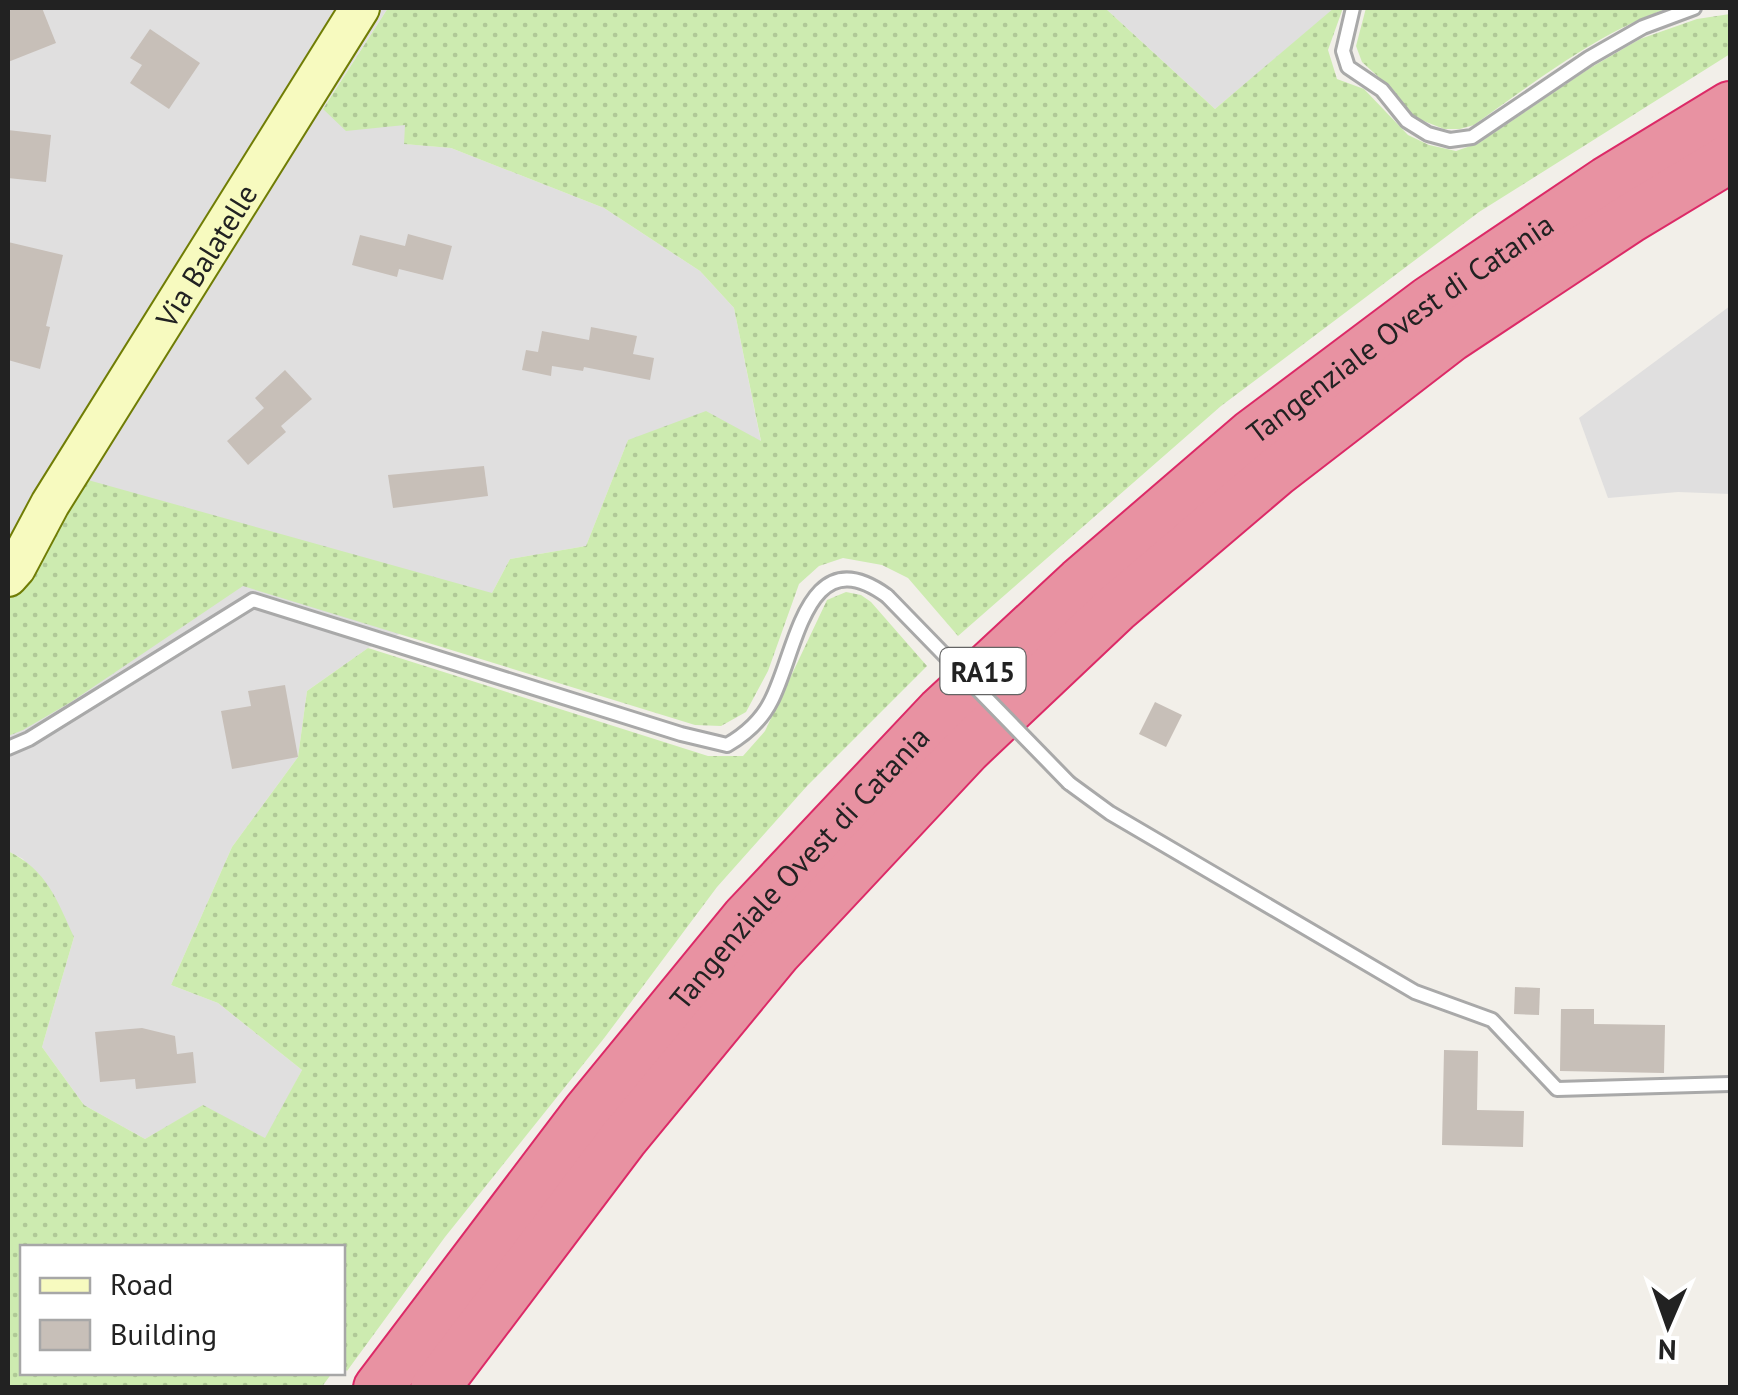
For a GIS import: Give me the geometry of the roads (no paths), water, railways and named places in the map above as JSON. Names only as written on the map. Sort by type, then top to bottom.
[{"type":"highway","name":"Tangenziale Ovest di Catania","points":[[378,1388],[586,1112],[746,918],[940,710],[1080,582],[1252,434],[1429,301],[1607,181],[1730,106]]},
{"type":"highway","name":"Tangenziale Ovest di Catania","points":[[435,1388],[623,1139],[777,952],[967,749],[1114,609],[1276,472],[1450,337],[1629,219],[1730,158]]},
{"type":"main road","name":"Via Balatelle","points":[[50,504],[360,8]]},
{"type":"main road","points":[[8,550],[50,504]]},
{"type":"main road","points":[[8,578],[50,504]]},
{"type":"lane","points":[[1353,8],[1343,51],[1348,67],[1382,90],[1407,121],[1428,134],[1450,140],[1472,137],[1589,58],[1643,27],[1694,8]]},
{"type":"lane","points":[[8,748],[30,739],[252,600],[727,745],[758,722],[771,702],[807,609],[821,589],[838,578],[858,580],[887,596],[1069,783],[1110,814],[1416,992],[1492,1020],[1557,1088],[1730,1084]]}]
